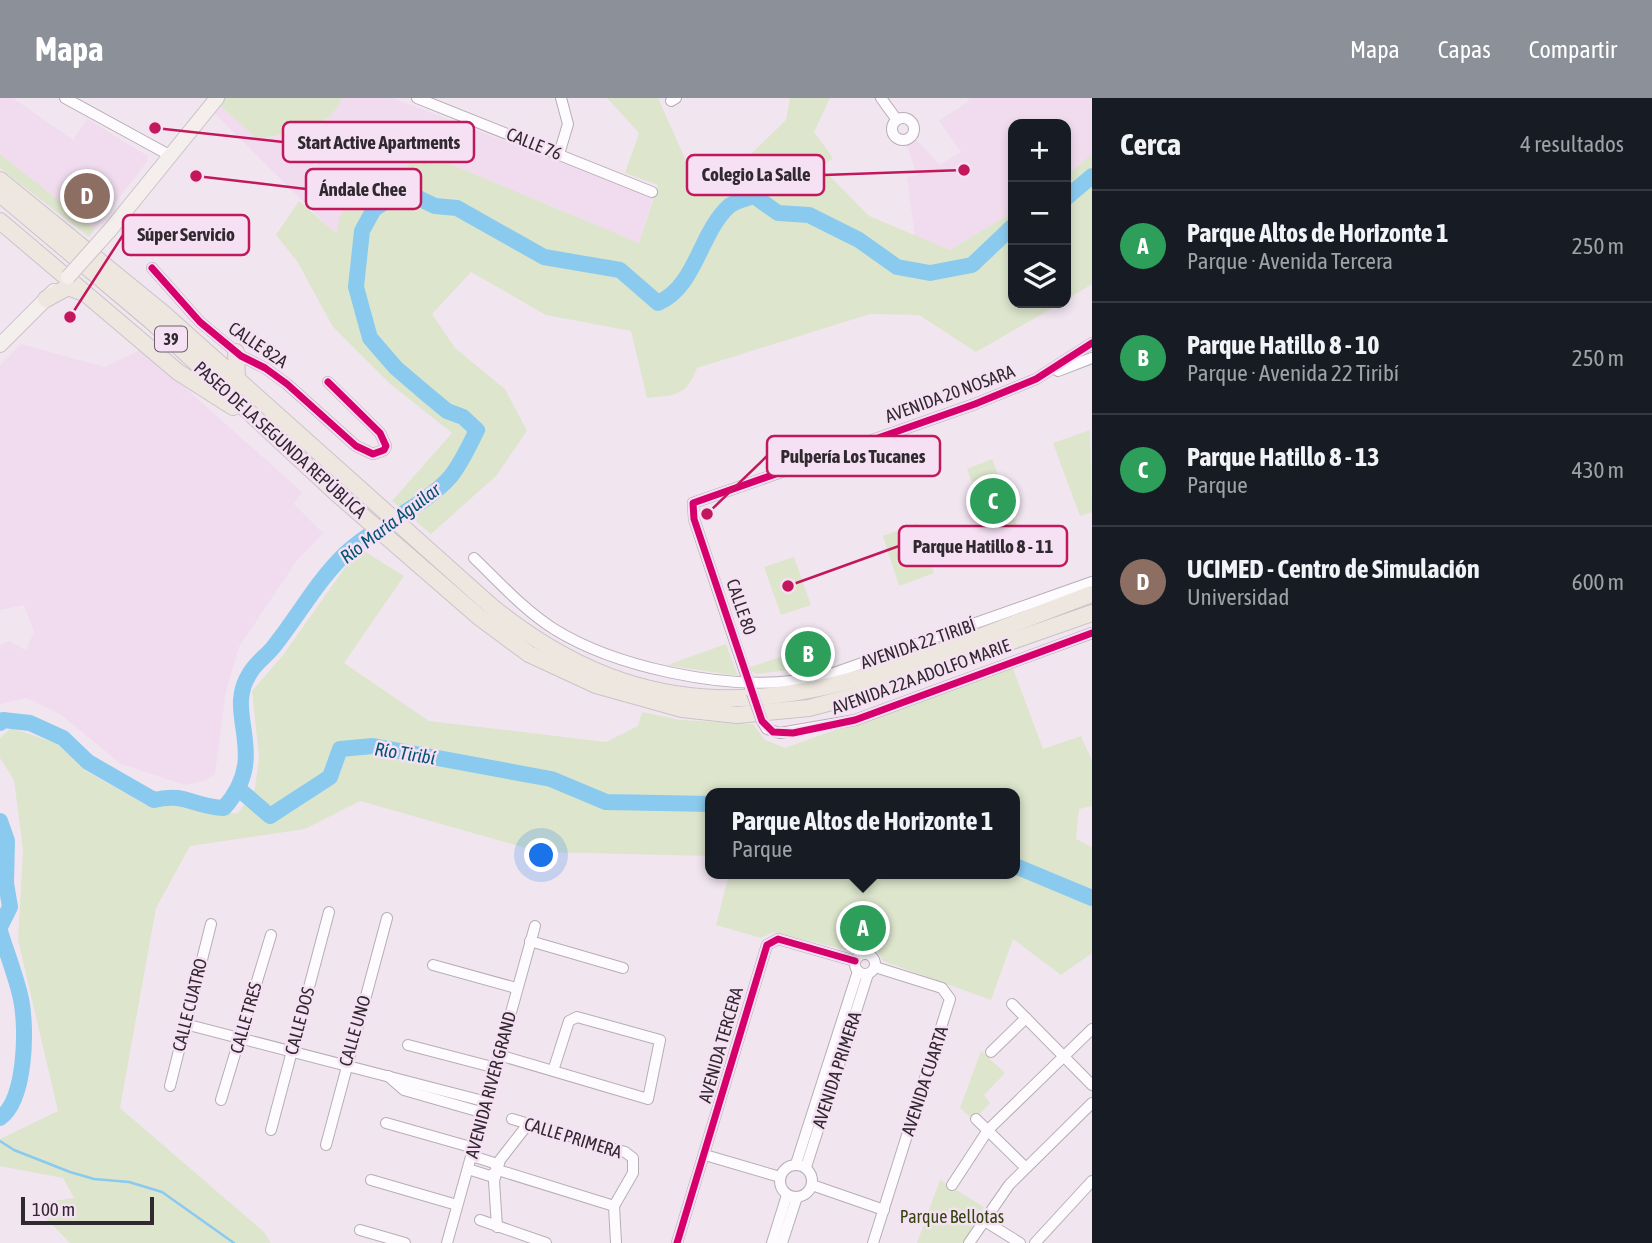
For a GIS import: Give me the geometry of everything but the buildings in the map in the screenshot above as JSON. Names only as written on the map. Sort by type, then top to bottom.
[{"type":"highway","name":"PASEO DE LA SEGUNDA REPÚBLICA","points":[[0,180],[163,313],[347,478],[421,556],[503,636],[554,667],[635,699],[711,713],[764,714],[833,702],[1092,613]]},
{"type":"highway","name":"PASEO DE LA SEGUNDA REPÚBLICA","points":[[0,194],[151,321],[335,492],[562,657],[649,689],[736,700],[794,694],[864,677],[1092,594]]},
{"type":"highway","points":[[0,221],[178,372],[264,426]]},
{"type":"highway","points":[[46,299],[68,287],[87,294]]},
{"type":"highway","points":[[236,352],[237,381]]},
{"type":"main road","points":[[0,345],[68,277],[110,230],[216,98]]},
{"type":"street","points":[[65,98],[171,156]]},
{"type":"street","name":"CALLE 76","points":[[416,98],[652,192]]},
{"type":"street","points":[[559,154],[568,124],[561,98]]},
{"type":"street","points":[[881,98],[897,120]]},
{"type":"street","name":"CALLE 82A","points":[[152,268],[200,322],[236,352],[287,384],[356,446],[379,454],[386,446],[380,433],[328,383]]},
{"type":"street","name":"AVENIDA 20 NOSARA","points":[[693,503],[916,426],[1036,379],[1092,343]]},
{"type":"street","points":[[1036,379],[1092,358]]},
{"type":"street","name":"CALLE 80","points":[[693,503],[694,519],[762,721]]},
{"type":"street","name":"AVENIDA 22 TIRIBÍ","points":[[474,558],[530,611],[555,629],[605,652],[656,667],[719,680],[791,681],[834,673],[1092,582]]},
{"type":"street","name":"AVENIDA 22A ADOLFO MARIE","points":[[762,721],[767,729],[780,733],[855,720],[1092,633]]},
{"type":"street","name":"CALLE DOS","points":[[271,1130],[329,912]]},
{"type":"street","name":"CALLE UNO","points":[[326,1145],[387,918]]},
{"type":"street","name":"CALLE CUATRO","points":[[170,1086],[211,923]]},
{"type":"street","name":"AVENIDA RIVER GRAND","points":[[447,1243],[535,926]]},
{"type":"street","name":"CALLE TRES","points":[[222,1100],[271,935]]},
{"type":"street","name":"AVENIDA TERCERA","points":[[677,1243],[767,945],[778,939],[864,968]]},
{"type":"street","points":[[530,941],[623,968]]},
{"type":"street","points":[[433,965],[516,988]]},
{"type":"street","name":"AVENIDA PRIMERA","points":[[801,1165],[864,968]]},
{"type":"street","name":"AVENIDA CUARTA","points":[[864,968],[942,988],[950,999],[873,1243]]},
{"type":"street","points":[[1012,1004],[1092,1085]]},
{"type":"street","points":[[499,1055],[553,1071],[648,1099],[660,1040],[577,1017],[569,1021],[553,1071]]},
{"type":"street","points":[[991,1052],[1026,1018]]},
{"type":"street","points":[[185,1024],[386,1074],[486,1107]]},
{"type":"street","points":[[952,1185],[988,1130],[1092,1029]]},
{"type":"street","points":[[408,1045],[496,1068]]},
{"type":"street","points":[[969,1243],[995,1202],[1025,1167],[1092,1103]]},
{"type":"street","name":"CALLE PRIMERA","points":[[512,1119],[625,1152],[633,1158],[633,1173],[614,1206]]},
{"type":"street","points":[[976,1119],[1025,1167]]},
{"type":"street","points":[[386,1123],[473,1152],[494,1163],[498,1170],[614,1206],[616,1243]]},
{"type":"street","points":[[497,1227],[494,1181],[500,1160],[528,1124]]},
{"type":"street","points":[[705,1155],[780,1177]]},
{"type":"street","points":[[801,1165],[810,1172],[812,1185],[804,1195],[792,1196],[783,1190],[780,1177],[789,1166],[801,1165]]},
{"type":"street","points":[[468,1169],[488,1175],[498,1170]]},
{"type":"street","points":[[372,1180],[457,1205]]},
{"type":"street","points":[[1035,1243],[1092,1181]]},
{"type":"street","points":[[812,1185],[884,1210]]},
{"type":"street","points":[[772,1243],[792,1196]]},
{"type":"street","points":[[782,1243],[792,1196]]},
{"type":"street","points":[[480,1220],[546,1243]]},
{"type":"street","points":[[983,1220],[1020,1243]]},
{"type":"street","points":[[360,1230],[405,1243]]},
{"type":"shaded area","points":[[0,98],[13,98],[73,140],[87,119],[148,156],[146,163],[95,229],[0,154]]},
{"type":"shaded area","points":[[342,98],[393,98],[653,198],[639,243],[412,148],[403,186],[380,185],[342,212],[337,235],[214,113],[220,105],[256,138],[293,135],[326,120]]},
{"type":"shaded area","points":[[968,98],[1092,98],[1092,154],[1071,172],[1071,119],[1008,119],[1008,215],[950,250],[915,237],[907,177],[917,175],[906,143],[914,137],[940,165],[961,152],[939,121],[969,101]]},
{"type":"shaded area","points":[[21,344],[105,367],[142,349],[302,492],[294,504],[323,533],[296,562],[239,647],[226,691],[215,774],[204,781],[185,785],[121,764],[60,714],[27,698],[0,704],[0,645],[9,641],[26,650],[34,632],[24,605],[0,610],[0,365]]},
{"type":"green space","points":[[225,98],[342,98],[336,109],[317,125],[294,133],[256,138],[220,105]]},
{"type":"green space","points":[[607,98],[658,98],[694,179],[751,154],[786,120],[790,98],[830,98],[814,132],[833,158],[821,167],[869,216],[950,250],[1008,215],[1008,308],[1052,308],[976,352],[919,315],[870,314],[697,368],[688,384],[678,393],[647,398],[631,331],[546,315],[471,272],[432,314],[455,348],[505,389],[527,431],[496,476],[431,534],[392,501],[452,433],[389,383],[333,327],[297,261],[276,235],[299,201],[337,234],[342,212],[354,199],[378,188],[403,185],[412,148],[639,243],[658,185],[625,173],[639,133]]},
{"type":"green space","points":[[0,154],[95,229],[89,237],[0,168]]},
{"type":"green space","points":[[1092,154],[1092,284],[1071,297],[1071,182],[1071,172]]},
{"type":"green space","points":[[1090,430],[1092,512],[1080,516],[1053,443]]},
{"type":"green space","points":[[992,459],[1020,533],[994,543],[967,469]]},
{"type":"green space","points":[[917,523],[934,573],[899,586],[883,536]]},
{"type":"green space","points":[[359,548],[404,576],[344,663],[429,721],[606,742],[638,726],[642,712],[681,720],[753,724],[765,740],[785,748],[1012,666],[1043,749],[1081,736],[1092,761],[1092,806],[1079,809],[1076,839],[1092,847],[1092,953],[1061,975],[1013,939],[991,1000],[883,961],[877,950],[865,943],[846,950],[774,932],[761,938],[716,925],[728,879],[1020,879],[1020,788],[705,788],[705,856],[540,852],[360,801],[305,829],[190,846],[156,908],[120,1108],[264,1232],[271,1243],[70,1243],[32,1204],[74,1198],[63,1178],[0,1166],[0,1139],[58,1111],[18,940],[23,850],[14,780],[0,758],[0,738],[11,728],[56,743],[86,771],[146,805],[179,805],[212,814],[238,813],[255,788],[259,757],[252,691],[283,655]]},
{"type":"green space","points":[[794,557],[811,605],[781,615],[764,567]]},
{"type":"green space","points":[[823,643],[830,665],[756,674],[747,668]]},
{"type":"green space","points":[[726,644],[738,676],[667,665]]},
{"type":"green space","points":[[981,1051],[1005,1073],[984,1095],[990,1103],[974,1120],[960,1108]]},
{"type":"green space","name":"Parque Bellotas","points":[[940,1180],[984,1207],[963,1243],[917,1243]]},
{"type":"waterway","name":"Río María Aguilar","points":[[1071,194],[1092,176]]},
{"type":"waterway","name":"Río María Aguilar","points":[[0,723],[3,720],[30,723],[63,738],[88,762],[154,800],[174,798],[224,808],[238,788],[244,770],[246,752],[241,704],[243,689],[253,669],[272,649],[324,577],[343,556],[369,535],[441,487],[462,460],[477,430],[463,417],[447,411],[396,368],[370,338],[356,287],[362,231],[374,209],[389,199],[414,196],[435,206],[457,208],[544,257],[620,270],[658,303],[681,285],[718,218],[728,207],[754,196],[778,213],[809,215],[859,240],[897,267],[930,273],[972,265],[1008,231]]},
{"type":"waterway","name":"Río Tiribí","points":[[240,790],[270,816],[330,777],[340,749],[373,746],[551,779],[606,802],[705,804]]},
{"type":"waterway","name":"Río Tiribí","points":[[0,821],[7,841],[6,883],[10,907],[0,927]]},
{"type":"waterway","name":"Río Tiribí","points":[[1020,868],[1092,898]]},
{"type":"waterway","name":"Río Tiribí","points":[[0,931],[19,990],[24,1027],[20,1080],[9,1109],[0,1118]]},
{"type":"waterway","points":[[0,1141],[14,1150],[70,1172],[94,1179],[129,1182],[162,1192],[234,1243]]},
{"type":"cycle path","points":[[152,268],[200,322],[241,356],[265,368],[287,384],[356,446],[373,454],[384,450],[386,446],[380,433],[328,382]]},
{"type":"cycle path","points":[[1092,343],[1036,379],[975,404],[693,503],[694,519],[762,721],[773,732],[793,733],[855,720],[1092,633]]},
{"type":"cycle path","points":[[677,1243],[767,945],[778,939],[855,961]]},
{"type":"place","name":"Start Active Apartments","points":[[155,128]]},
{"type":"place","name":"Colegio La Salle","points":[[964,170]]},
{"type":"place","name":"Ándale Chee","points":[[196,176]]},
{"type":"place","name":"UCIMED - Centro de Simulación","points":[[87,196]]},
{"type":"place","name":"Súper Servicio","points":[[70,317]]},
{"type":"place","name":"Parque Hatillo 8 - 13","points":[[993,501]]},
{"type":"place","name":"Pulpería Los Tucanes","points":[[707,514]]},
{"type":"place","name":"Parque Hatillo 8 - 11","points":[[788,586]]},
{"type":"place","name":"Parque Hatillo 8 - 10","points":[[808,654]]},
{"type":"place","name":"Parque Altos de Horizonte 1","points":[[863,928]]}]
